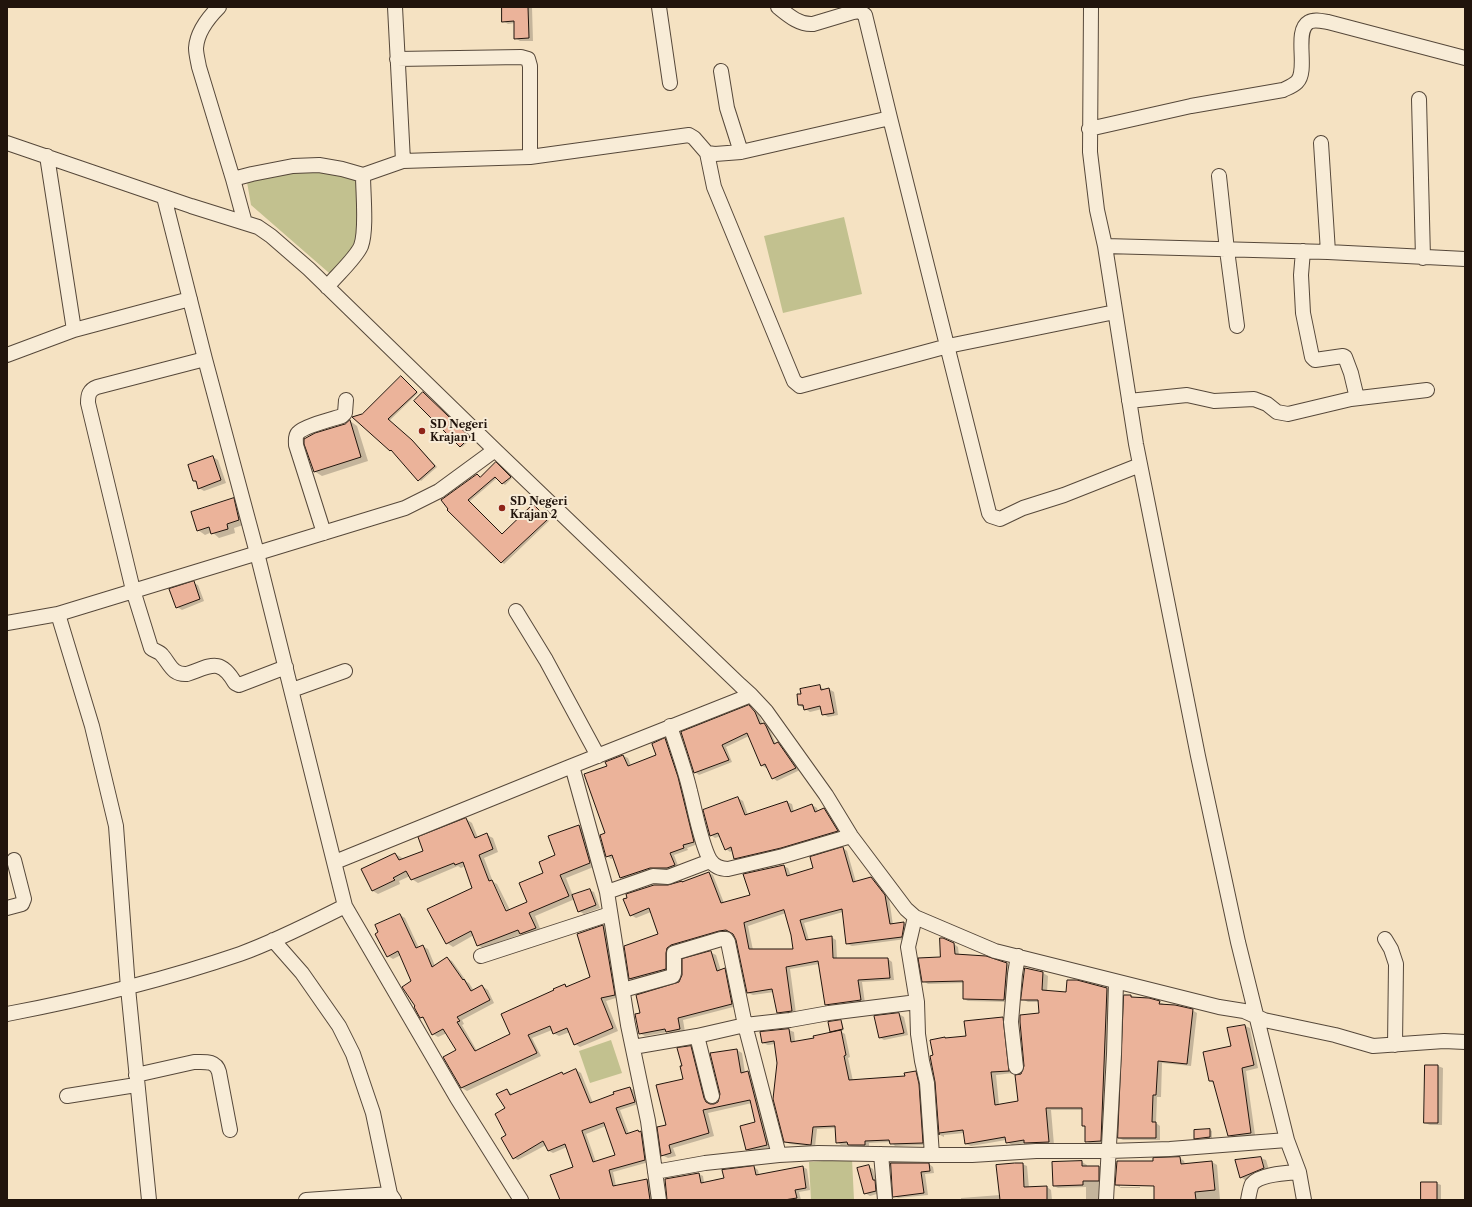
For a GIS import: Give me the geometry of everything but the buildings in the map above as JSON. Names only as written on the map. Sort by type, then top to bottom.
[{"type":"street","points":[[219,7],[204,25],[199,35],[196,48],[199,67],[245,223]]},
{"type":"street","points":[[395,7],[403,160]]},
{"type":"street","points":[[659,7],[670,83]]},
{"type":"street","points":[[778,7],[801,23],[807,24],[813,24],[859,11],[865,15],[989,513],[991,516],[1000,518],[1023,508],[1064,495],[1140,465]]},
{"type":"street","points":[[1091,7],[1090,152],[1097,210],[1105,246],[1140,465],[1200,764],[1238,942],[1287,1140],[1298,1172],[1304,1200]]},
{"type":"street","points":[[1089,129],[1191,106],[1283,90],[1298,82],[1301,74],[1302,38],[1304,28],[1308,22],[1316,20],[1465,58]]},
{"type":"street","points":[[397,59],[521,57],[528,59],[530,66],[530,157]]},
{"type":"street","points":[[720,71],[728,108],[741,152]]},
{"type":"street","points":[[1419,99],[1423,258]]},
{"type":"street","points":[[707,153],[715,154],[741,152],[890,118]]},
{"type":"street","points":[[233,179],[293,166],[319,165],[363,175],[403,160],[530,157],[688,135],[694,138],[707,153],[714,187],[794,381],[797,384],[804,385],[948,346],[1115,312]]},
{"type":"street","points":[[7,143],[164,197],[258,227],[270,236],[327,287],[495,450],[751,694],[766,711],[826,795],[851,836],[906,908],[915,917],[994,951],[1219,1007],[1244,1011],[1258,1018],[1335,1035],[1373,1046],[1444,1041],[1465,1042]]},
{"type":"street","points":[[1321,143],[1328,252]]},
{"type":"street","points":[[47,156],[74,330]]},
{"type":"street","points":[[327,287],[360,247],[363,238],[363,175]]},
{"type":"street","points":[[1219,176],[1237,326]]},
{"type":"street","points":[[164,197],[205,359],[257,553],[346,906],[454,1091],[522,1200]]},
{"type":"street","points":[[1105,246],[1303,251],[1465,259]]},
{"type":"street","points":[[1303,251],[1301,275],[1303,313],[1312,356],[1315,360],[1334,356],[1343,356],[1351,373],[1357,398]]},
{"type":"street","points":[[7,355],[74,330],[190,299]]},
{"type":"street","points":[[205,359],[93,388],[89,392],[88,403],[133,590],[151,648],[161,654],[175,671],[187,674],[212,666],[218,666],[224,669],[235,683],[239,685],[286,667]]},
{"type":"street","points":[[1129,401],[1187,396],[1214,401],[1254,399],[1267,404],[1277,412],[1288,414],[1357,398],[1427,390]]},
{"type":"street","points":[[324,533],[296,445],[296,437],[298,433],[305,428],[342,416],[346,411],[346,400]]},
{"type":"street","points":[[7,623],[58,614],[405,508],[434,494],[495,450]]},
{"type":"street","points":[[516,611],[546,660],[598,756]]},
{"type":"street","points":[[58,614],[92,726],[116,826],[136,1080],[149,1200]]},
{"type":"street","points":[[292,690],[345,671]]},
{"type":"street","points":[[335,862],[751,694]]},
{"type":"street","points":[[670,726],[690,788],[704,844],[710,861],[722,869],[728,869],[783,856],[851,836]]},
{"type":"street","points":[[572,766],[606,892],[633,1047],[648,1121],[659,1200]]},
{"type":"street","points":[[7,908],[22,904],[24,899],[14,860]]},
{"type":"street","points":[[606,892],[653,876],[668,877],[710,861]]},
{"type":"street","points":[[7,1014],[128,988],[241,954],[346,906]]},
{"type":"street","points":[[481,956],[610,914]]},
{"type":"street","points":[[915,917],[908,947],[917,1002],[918,1034],[927,1083],[932,1155]]},
{"type":"street","points":[[623,990],[673,976],[673,956],[675,952],[721,939],[726,939],[728,942],[745,1025],[779,1155]]},
{"type":"street","points":[[1385,939],[1391,948],[1396,964],[1395,1045]]},
{"type":"street","points":[[273,940],[302,973],[335,1020],[353,1054],[373,1113],[392,1197],[308,1200]]},
{"type":"street","points":[[1016,1067],[1011,1022],[1018,956]]},
{"type":"street","points":[[1106,1200],[1114,1054],[1116,982]]},
{"type":"street","points":[[633,1047],[697,1036],[745,1025],[917,1002]]},
{"type":"street","points":[[697,1036],[712,1096]]},
{"type":"street","points":[[67,1096],[136,1080],[194,1062],[212,1063],[217,1066],[220,1072],[230,1130]]},
{"type":"street","points":[[655,1172],[705,1163],[779,1155],[818,1153],[972,1155],[1036,1151],[1109,1151],[1287,1140]]},
{"type":"street","points":[[881,1154],[885,1200]]},
{"type":"street","points":[[1248,1200],[1251,1187],[1255,1182],[1267,1176],[1298,1172]]},
{"type":"shaded area","points":[[291,171],[354,172],[368,214],[369,248],[336,279],[251,205],[247,182]]},
{"type":"shaded area","points":[[844,217],[862,294],[783,313],[764,236]]},
{"type":"shaded area","points":[[611,1040],[622,1073],[590,1083],[579,1051]]},
{"type":"shaded area","points":[[852,1159],[854,1200],[811,1200],[809,1162]]},
{"type":"place","name":"SD Negeri Krajan 1","points":[[422,431]]},
{"type":"place","name":"SD Negeri Krajan 2","points":[[502,508]]}]
